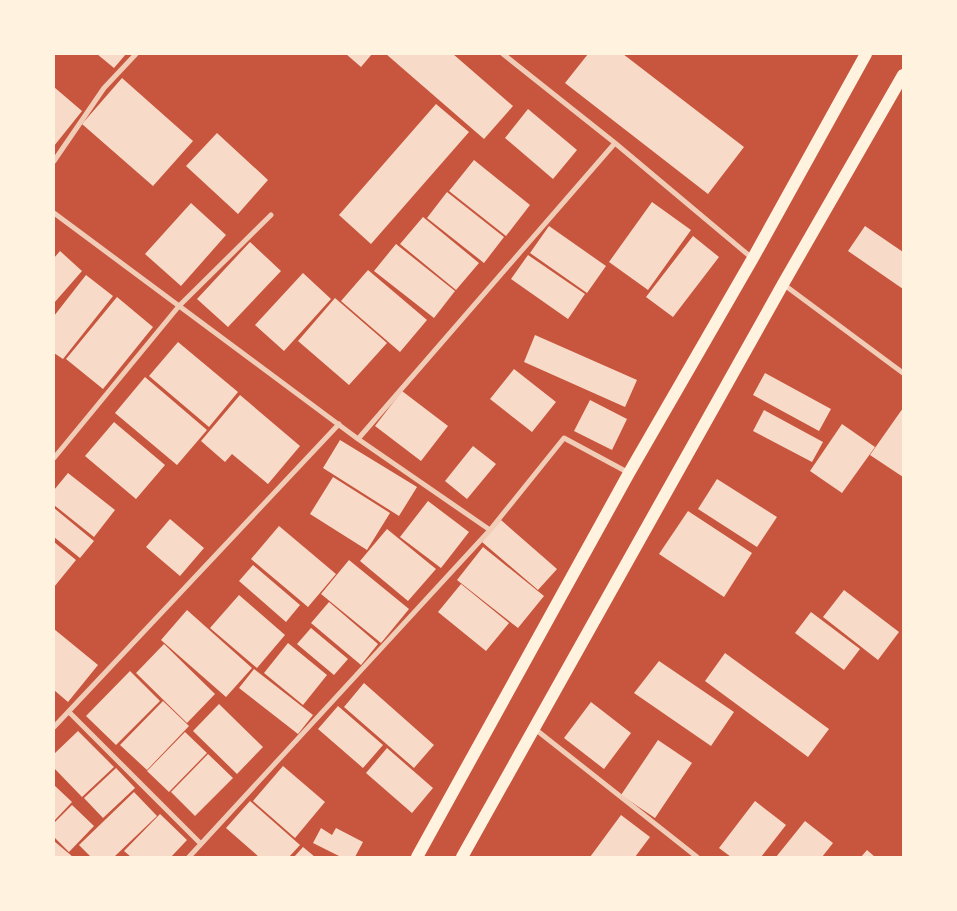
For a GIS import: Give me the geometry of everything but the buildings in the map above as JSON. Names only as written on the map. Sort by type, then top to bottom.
[{"type":"main road","points":[[417,857],[629,473],[753,258],[866,54]]},
{"type":"main road","points":[[462,857],[783,284],[903,75]]},
{"type":"street","points":[[54,161],[104,88],[136,54]]},
{"type":"street","points":[[503,54],[615,143],[753,258]]},
{"type":"street","points":[[358,438],[615,143]]},
{"type":"street","points":[[54,213],[358,438],[490,530]]},
{"type":"street","points":[[54,458],[178,306],[271,215]]},
{"type":"street","points":[[783,284],[903,373]]},
{"type":"street","points":[[54,728],[339,424]]},
{"type":"street","points":[[189,857],[490,530],[564,438],[629,473]]},
{"type":"street","points":[[69,712],[200,844]]},
{"type":"street","points":[[534,728],[697,857]]}]
